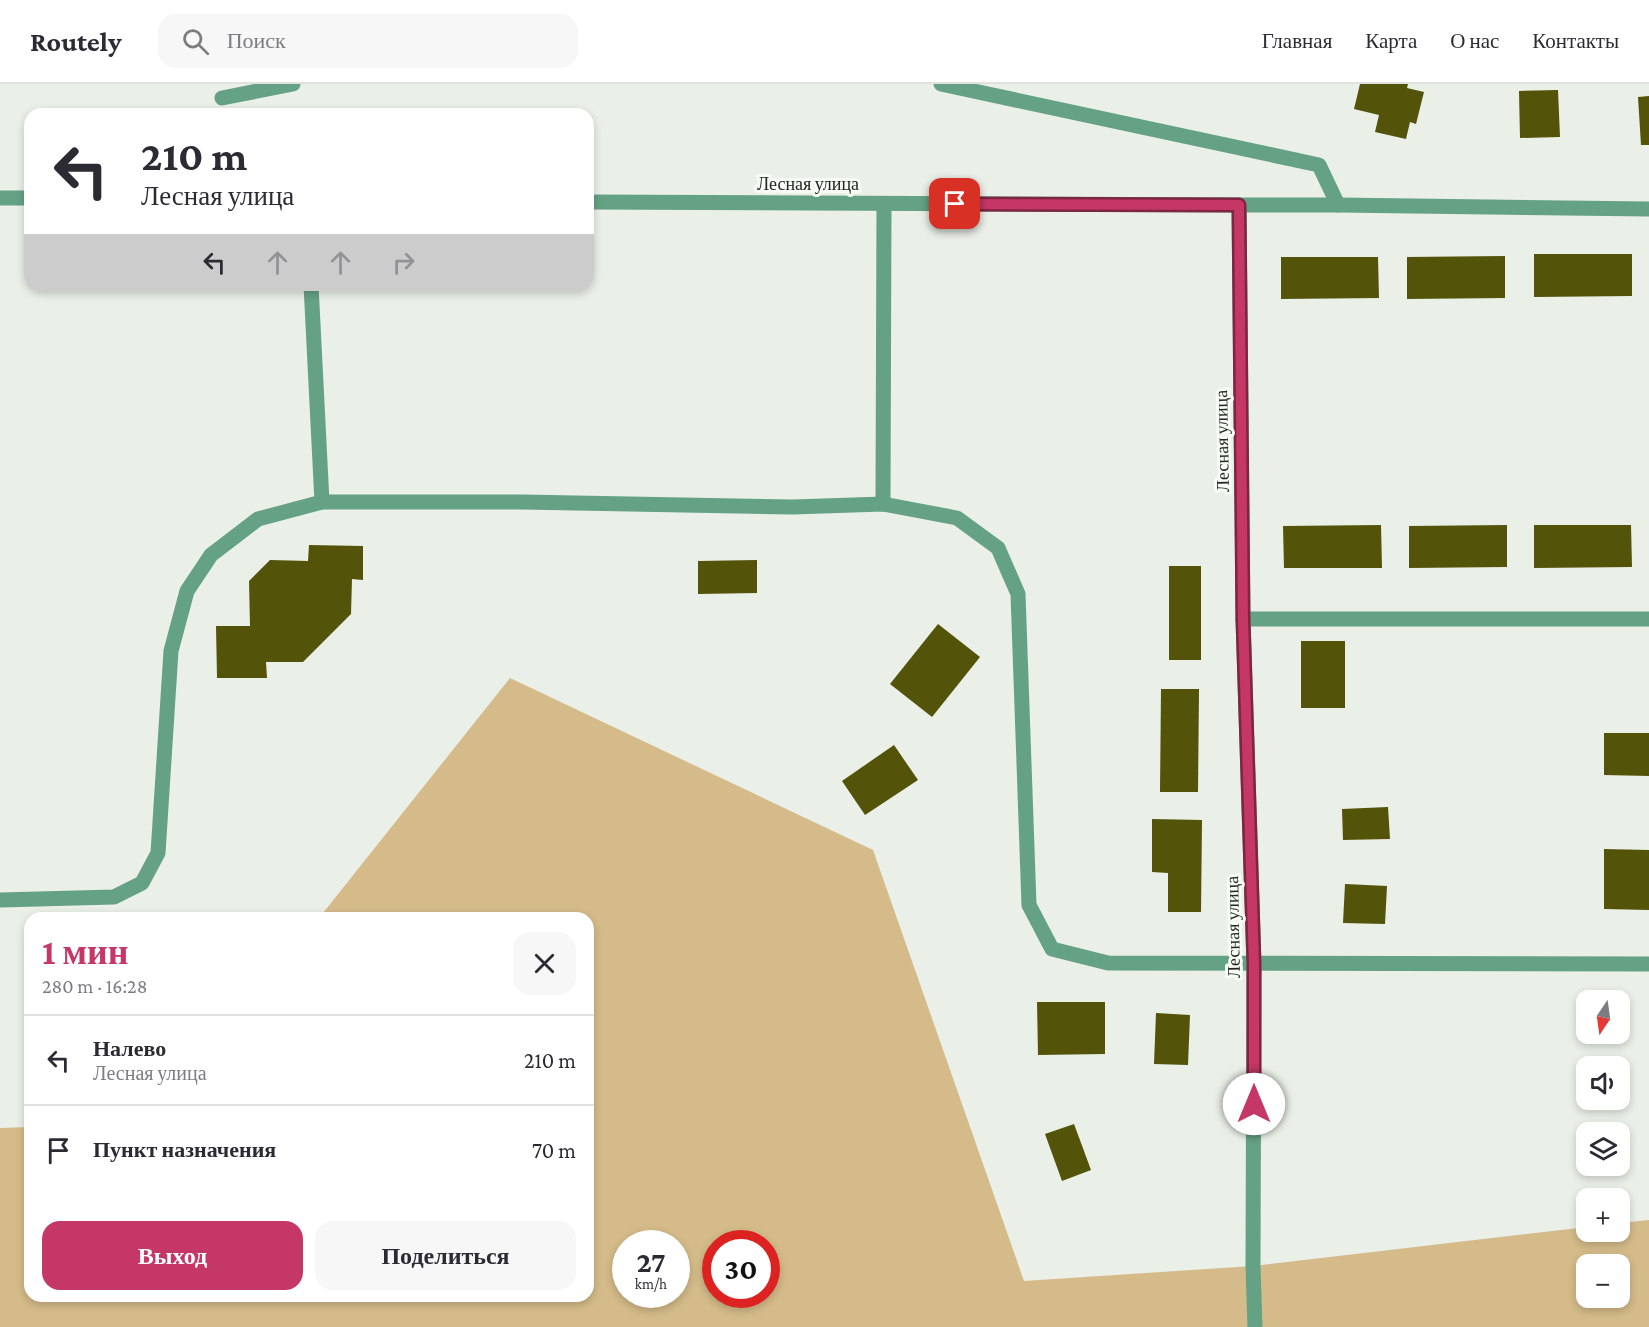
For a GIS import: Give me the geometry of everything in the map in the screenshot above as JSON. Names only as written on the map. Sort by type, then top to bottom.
[{"type":"street","points":[[222,98],[293,84]]},
{"type":"street","points":[[941,84],[1319,165],[1338,205]]},
{"type":"street","points":[[0,198],[24,198]]},
{"type":"street","name":"Лесная улица","points":[[594,202],[1239,205],[1243,619],[1254,964],[1254,1327]]},
{"type":"street","points":[[884,204],[884,504]]},
{"type":"street","points":[[1239,205],[1649,209]]},
{"type":"street","points":[[311,291],[322,502]]},
{"type":"street","points":[[0,900],[114,897],[142,884],[158,853],[171,651],[187,591],[211,555],[258,519],[322,502],[522,502],[793,507],[884,504],[957,518],[998,548],[1018,594],[1029,905],[1052,949],[1108,963],[1649,964]]},
{"type":"street","points":[[1243,619],[1649,619]]},
{"type":"shaded area","points":[[510,678],[873,850],[1024,1281],[1253,1266],[1576,1228],[1576,1242],[1630,1242],[1630,1222],[1649,1220],[1649,1327],[0,1327],[0,1128],[24,1127],[24,1302],[594,1302],[594,912],[324,912]]},
{"type":"building","points":[[1360,84],[1408,84],[1407,88],[1424,92],[1416,124],[1410,122],[1406,139],[1375,132],[1379,115],[1354,109]]},
{"type":"building","points":[[1558,90],[1560,137],[1520,138],[1519,91]]},
{"type":"building","points":[[1649,96],[1649,145],[1641,145],[1638,97]]},
{"type":"building","points":[[1534,254],[1632,254],[1632,296],[1534,297]]},
{"type":"building","points":[[1505,256],[1505,298],[1407,299],[1407,257]]},
{"type":"building","points":[[1281,257],[1378,257],[1379,298],[1281,299]]},
{"type":"building","points":[[1381,525],[1382,568],[1284,568],[1283,526]]},
{"type":"building","points":[[1507,525],[1507,567],[1409,568],[1409,526]]},
{"type":"building","points":[[1534,525],[1631,525],[1632,567],[1534,568]]},
{"type":"building","points":[[309,545],[363,546],[363,580],[352,579],[351,614],[303,662],[266,662],[267,678],[217,678],[216,626],[250,626],[249,581],[270,560],[308,561]]},
{"type":"building","points":[[757,560],[757,593],[698,594],[698,561]]},
{"type":"building","points":[[1169,566],[1201,566],[1201,660],[1169,660]]},
{"type":"building","points":[[938,624],[980,657],[932,717],[890,684]]},
{"type":"building","points":[[1301,641],[1345,641],[1345,708],[1301,708]]},
{"type":"building","points":[[1161,689],[1199,689],[1198,792],[1160,792]]},
{"type":"building","points":[[1604,733],[1649,733],[1649,776],[1604,775]]},
{"type":"building","points":[[894,745],[918,780],[865,815],[842,781]]},
{"type":"building","points":[[1388,807],[1390,839],[1343,840],[1342,809]]},
{"type":"building","points":[[1152,819],[1202,820],[1201,912],[1168,912],[1168,873],[1152,872]]},
{"type":"building","points":[[1604,849],[1649,850],[1649,910],[1604,909]]},
{"type":"building","points":[[1345,884],[1387,886],[1385,924],[1343,923]]},
{"type":"building","points":[[1037,1002],[1105,1002],[1105,1054],[1038,1055]]},
{"type":"building","points":[[1156,1013],[1190,1015],[1188,1065],[1154,1064]]},
{"type":"building","points":[[1074,1124],[1091,1170],[1062,1181],[1045,1134]]},
{"type":"route","points":[[955,204],[1239,205],[1243,619],[1254,964],[1254,1104]]}]
